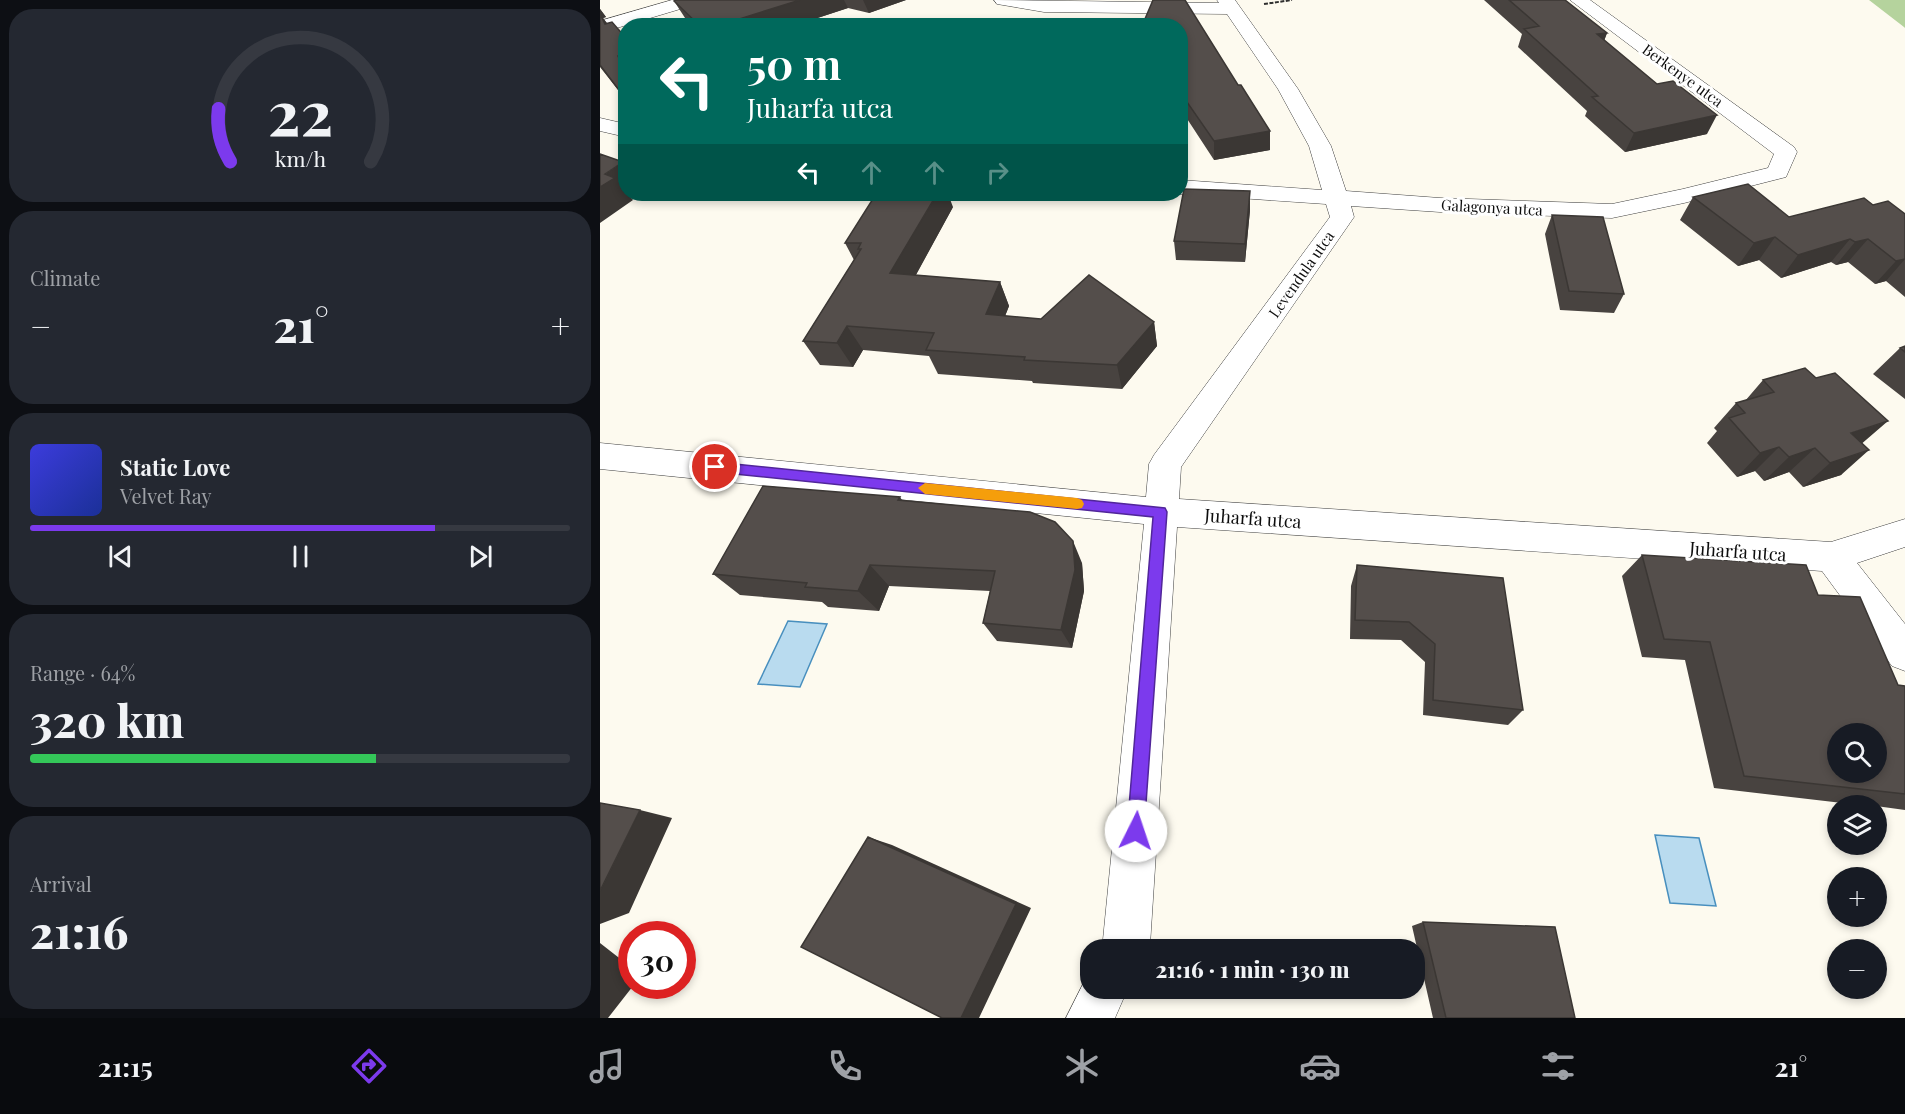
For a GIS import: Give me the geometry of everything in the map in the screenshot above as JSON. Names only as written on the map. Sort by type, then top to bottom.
[{"type":"street","points":[[630,18],[691,0]]},
{"type":"street","points":[[1003,0],[1044,7],[1230,5]]},
{"type":"street","name":"Berkenye utca","points":[[1579,0],[1786,152]]},
{"type":"street","name":"Levendula utca","points":[[1127,939],[1165,465],[1342,217],[1320,146],[1288,89],[1230,5]]},
{"type":"street","points":[[600,27],[618,22]]},
{"type":"street","points":[[600,123],[618,129]]},
{"type":"street","name":"Galagonya utca","points":[[1188,188],[1440,205],[1612,211],[1684,196],[1778,172],[1786,152]]},
{"type":"street","name":"Juharfa utca","points":[[600,456],[1160,512],[1831,557],[1905,533]]},
{"type":"street","points":[[1831,557],[1905,653]]},
{"type":"street","points":[[1090,1018],[1100,999]]},
{"type":"green space","points":[[1869,0],[1905,0],[1905,28],[1904,27]]},
{"type":"water","points":[[788,621],[827,624],[800,687],[758,684]]},
{"type":"water","points":[[1655,835],[1699,838],[1716,906],[1670,903]]},
{"type":"building","points":[[800,0],[743,18],[692,18],[674,1]]},
{"type":"building","points":[[1153,0],[1185,0],[1238,85],[1241,85],[1270,131],[1214,141],[1188,104],[1188,18],[1145,18]]},
{"type":"building","points":[[1509,0],[1565,0],[1607,33],[1597,34],[1657,84],[1673,81],[1717,115],[1634,133],[1592,97],[1598,96],[1524,29],[1539,26]]},
{"type":"building","points":[[600,14],[605,24],[612,22],[618,29],[618,89],[600,65]]},
{"type":"building","points":[[600,154],[618,160],[618,165],[605,174],[615,178],[600,187]]},
{"type":"building","points":[[1748,184],[1789,217],[1864,198],[1873,205],[1888,201],[1905,214],[1905,259],[1896,261],[1868,239],[1855,242],[1850,239],[1798,255],[1775,237],[1754,243],[1693,197]]},
{"type":"building","points":[[1188,189],[1250,191],[1245,244],[1174,241],[1182,201],[1188,201]]},
{"type":"building","points":[[872,201],[933,201],[890,273],[1000,282],[986,314],[1041,319],[1089,275],[1154,322],[1117,365],[1024,360],[1025,357],[926,350],[934,333],[847,326],[837,343],[803,341],[861,249],[858,249],[861,243],[845,243]]},
{"type":"building","points":[[1552,215],[1603,217],[1624,294],[1569,291]]},
{"type":"building","points":[[1805,368],[1816,378],[1835,373],[1888,421],[1851,433],[1869,450],[1830,463],[1815,448],[1789,457],[1779,447],[1760,453],[1729,418],[1745,413],[1736,403],[1774,392],[1763,380]]},
{"type":"building","points":[[763,486],[900,497],[898,500],[1030,512],[1055,522],[1073,541],[1075,570],[1061,630],[983,623],[995,571],[870,565],[858,591],[805,587],[807,583],[713,574]]},
{"type":"building","points":[[1642,555],[1806,565],[1818,595],[1860,597],[1898,685],[1905,686],[1905,794],[1744,776],[1710,642],[1664,639]]},
{"type":"building","points":[[1357,565],[1503,578],[1523,710],[1433,700],[1435,644],[1409,622],[1355,620]]},
{"type":"building","points":[[600,803],[640,810],[600,891]]},
{"type":"building","points":[[868,837],[1016,904],[961,1018],[942,1018],[801,947]]},
{"type":"building","points":[[1423,922],[1555,927],[1575,1018],[1446,1018]]},
{"type":"slow traffic","points":[[925,488],[1077,504]]},
{"type":"route","points":[[715,467],[1160,512],[1136,831]]}]
